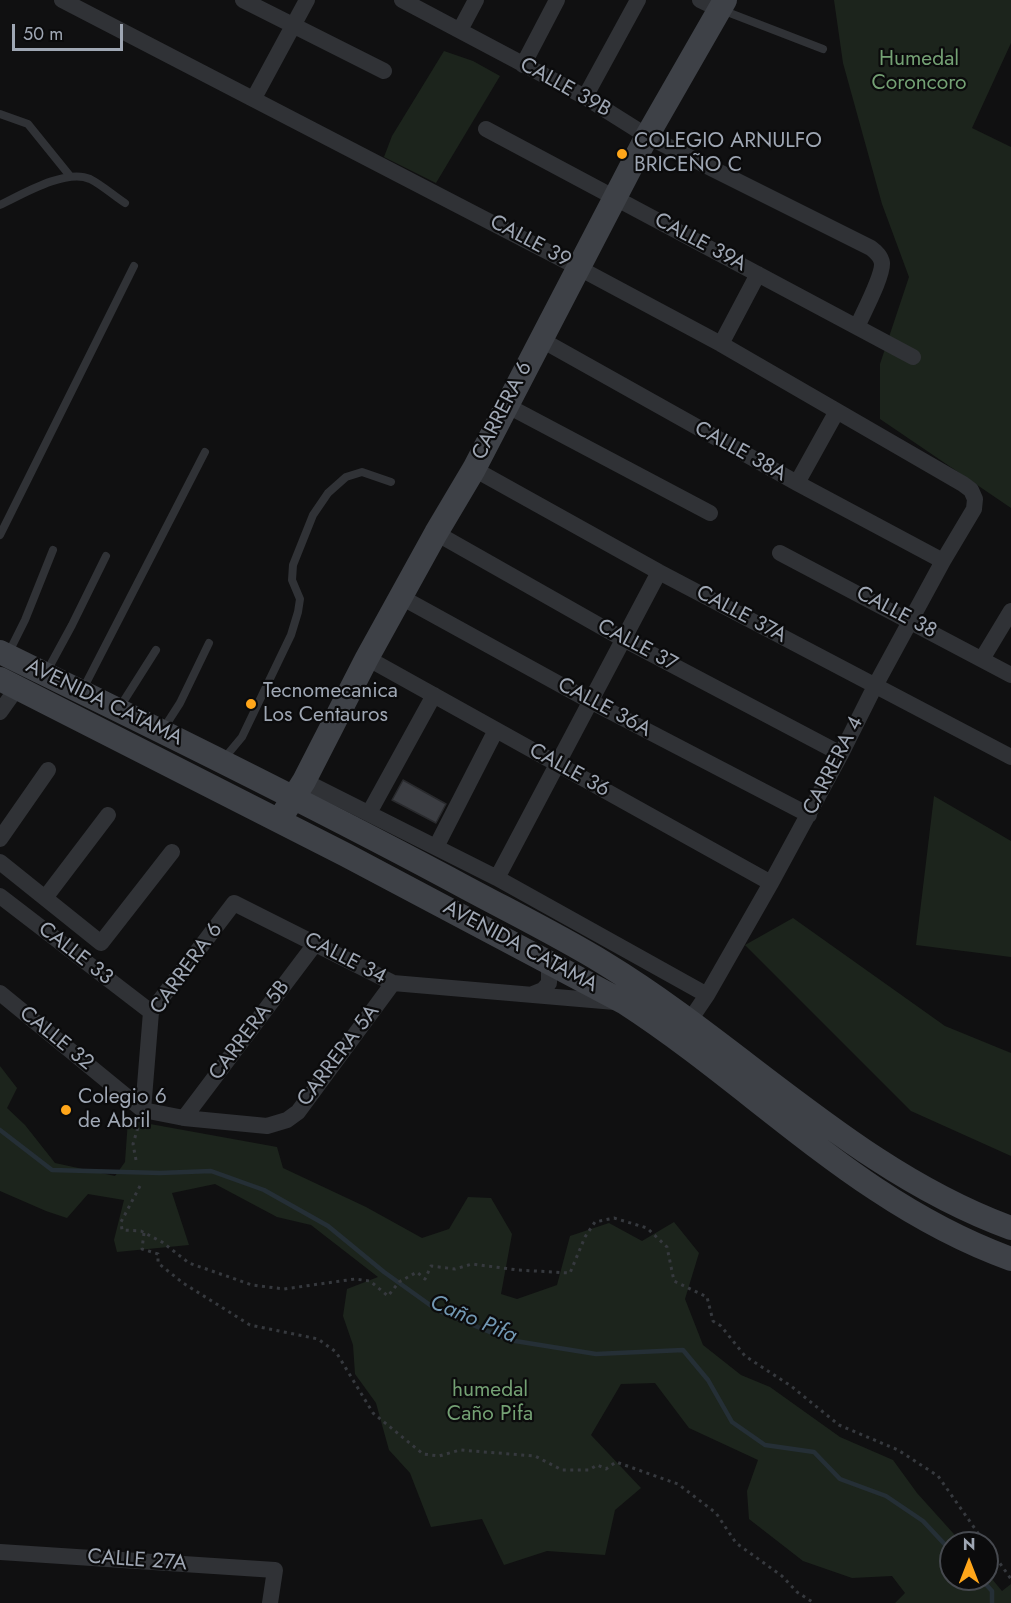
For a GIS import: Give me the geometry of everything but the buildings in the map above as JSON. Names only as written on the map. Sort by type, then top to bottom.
[{"type":"main road","name":"CARRERA 6","points":[[279,821],[299,789],[367,658],[474,468],[715,3]]},
{"type":"main road","name":"AVENIDA CATAMA","points":[[4,654],[222,761],[299,789],[602,962],[655,995],[888,1168],[936,1194],[1011,1228]]},
{"type":"main road","name":"AVENIDA CATAMA","points":[[4,697],[279,821],[625,1003],[658,1024],[816,1149],[879,1194],[952,1234],[1011,1260]]},
{"type":"street","name":"CALLE 39","points":[[63,0],[721,344],[963,484],[971,490],[975,499],[974,509]]},
{"type":"street","points":[[243,0],[384,71]]},
{"type":"street","points":[[254,98],[307,0]]},
{"type":"street","name":"CALLE 39B","points":[[402,0],[585,97],[647,136],[871,248],[878,254],[882,264],[857,327]]},
{"type":"street","points":[[460,30],[476,0]]},
{"type":"street","points":[[523,65],[557,0]]},
{"type":"street","points":[[585,97],[638,0]]},
{"type":"street","name":"CALLE 39A","points":[[486,129],[913,357]]},
{"type":"street","points":[[721,344],[758,274]]},
{"type":"street","name":"CALLE 38A","points":[[540,339],[797,483],[943,561]]},
{"type":"street","points":[[506,405],[710,513]]},
{"type":"street","points":[[797,483],[837,411]]},
{"type":"street","name":"CALLE 37A","points":[[474,468],[658,572],[1011,757]]},
{"type":"street","name":"CARRERA 4","points":[[690,1020],[707,995],[771,883],[875,686],[974,509]]},
{"type":"street","name":"CALLE 37","points":[[436,533],[623,639],[841,754]]},
{"type":"street","name":"CALLE 38","points":[[780,553],[1011,675]]},
{"type":"street","points":[[496,878],[658,572]]},
{"type":"street","name":"CALLE 36A","points":[[401,597],[590,701],[808,815]]},
{"type":"street","points":[[982,659],[1011,612]]},
{"type":"street","name":"CALLE 36","points":[[367,658],[771,883]]},
{"type":"street","points":[[369,813],[434,695]]},
{"type":"street","points":[[436,847],[496,730]]},
{"type":"street","points":[[0,839],[48,770]]},
{"type":"street","name":"AVENIDA CATAMA","points":[[299,789],[369,813],[496,878],[707,995]]},
{"type":"street","points":[[45,898],[108,814]]},
{"type":"street","points":[[0,862],[101,943],[172,852]]},
{"type":"street","name":"CALLE 33","points":[[0,896],[151,1012]]},
{"type":"street","name":"CARRERA 6","points":[[143,1110],[151,1012],[234,903]]},
{"type":"street","name":"CALLE 34","points":[[234,903],[393,983],[625,1003]]},
{"type":"street","name":"CARRERA 5B","points":[[184,1118],[315,944]]},
{"type":"street","points":[[533,994],[543,990],[549,983],[549,962]]},
{"type":"street","name":"CARRERA 5A","points":[[281,1123],[293,1116],[302,1106],[393,983]]},
{"type":"street","name":"CALLE 32","points":[[0,993],[143,1110],[184,1118],[267,1126],[281,1123]]},
{"type":"street","name":"CALLE 27A","points":[[0,1552],[275,1570],[270,1603]]},
{"type":"lane","points":[[715,3],[823,49]]},
{"type":"lane","points":[[0,114],[28,124],[70,176]]},
{"type":"lane","points":[[0,206],[41,186],[70,176],[88,178],[125,203]]},
{"type":"lane","points":[[0,535],[134,266]]},
{"type":"lane","points":[[81,692],[205,452]]},
{"type":"lane","points":[[222,761],[242,737],[291,634],[300,599],[292,580],[293,565],[313,515],[328,493],[346,477],[362,472],[391,482]]},
{"type":"lane","points":[[4,654],[24,620],[52,550]]},
{"type":"lane","points":[[45,674],[72,626],[106,556]]},
{"type":"lane","points":[[162,732],[180,703],[209,643]]},
{"type":"lane","points":[[118,710],[156,650]]},
{"type":"path","points":[[136,1160],[133,1144],[143,1110]]},
{"type":"path","points":[[140,1186],[121,1222],[122,1230],[144,1233],[162,1242],[189,1263],[252,1285],[284,1289],[355,1278],[370,1281],[388,1296],[399,1282],[417,1272],[424,1278],[431,1266],[455,1269],[472,1264],[570,1273],[585,1237],[595,1222],[614,1218],[647,1228],[667,1247],[674,1281],[707,1297],[713,1321],[721,1326],[745,1356],[791,1386],[838,1425],[898,1450],[938,1476],[977,1531]]},
{"type":"path","points":[[144,1233],[142,1249],[158,1254],[158,1263],[183,1283],[250,1325],[318,1340],[336,1352],[373,1413],[423,1454],[439,1456],[460,1450],[535,1456],[562,1470],[589,1470],[597,1465],[606,1468],[616,1462],[678,1484],[716,1513],[736,1543],[783,1576],[797,1592],[814,1603]]},
{"type":"path","points":[[999,1562],[1011,1579]]},
{"type":"green space","name":"Humedal Coroncoro","points":[[834,0],[1011,0],[1011,43],[972,128],[1011,147],[1011,508],[880,419],[880,364],[909,277],[882,204],[843,63]]},
{"type":"green space","points":[[444,51],[473,61],[500,76],[436,183],[384,157],[392,136]]},
{"type":"green space","points":[[934,796],[1011,841],[1011,957],[916,945]]},
{"type":"green space","points":[[793,918],[945,1026],[1011,1053],[1011,1156],[911,1111],[745,945]]},
{"type":"green space","name":"humedal Caño Pifa","points":[[0,1066],[17,1088],[7,1108],[25,1125],[55,1163],[115,1176],[125,1162],[128,1120],[277,1147],[283,1168],[366,1207],[422,1238],[449,1229],[468,1197],[491,1198],[512,1234],[501,1294],[517,1299],[557,1285],[570,1236],[609,1223],[642,1241],[674,1222],[699,1253],[685,1299],[703,1345],[741,1375],[770,1387],[840,1437],[893,1460],[917,1493],[951,1531],[939,1531],[939,1591],[999,1591],[999,1587],[1002,1591],[1011,1584],[1011,1603],[895,1603],[905,1593],[892,1576],[852,1578],[803,1561],[749,1519],[747,1491],[758,1460],[689,1428],[655,1383],[621,1384],[591,1435],[641,1488],[615,1510],[605,1555],[547,1551],[504,1565],[482,1519],[431,1527],[410,1473],[389,1450],[376,1403],[355,1374],[353,1345],[343,1316],[347,1289],[378,1277],[311,1225],[277,1217],[215,1184],[172,1193],[189,1245],[117,1252],[114,1240],[124,1200],[88,1194],[67,1218],[0,1191]]},
{"type":"waterway","name":"Caño Pifa","points":[[0,1130],[52,1170],[160,1173],[211,1171],[264,1190],[328,1226],[384,1272],[437,1310],[509,1340],[596,1354],[683,1350],[708,1380],[732,1422],[765,1445],[814,1452],[840,1479],[886,1496],[923,1521],[939,1538]]},
{"type":"waterway","name":"Caño Pifa","points":[[992,1591],[992,1603]]},
{"type":"place","name":"COLEGIO ARNULFO BRICEÑO C","points":[[622,154]]},
{"type":"place","name":"Tecnomecanica Los Centauros","points":[[251,704]]},
{"type":"place","name":"Colegio 6 de Abril","points":[[66,1110]]}]
